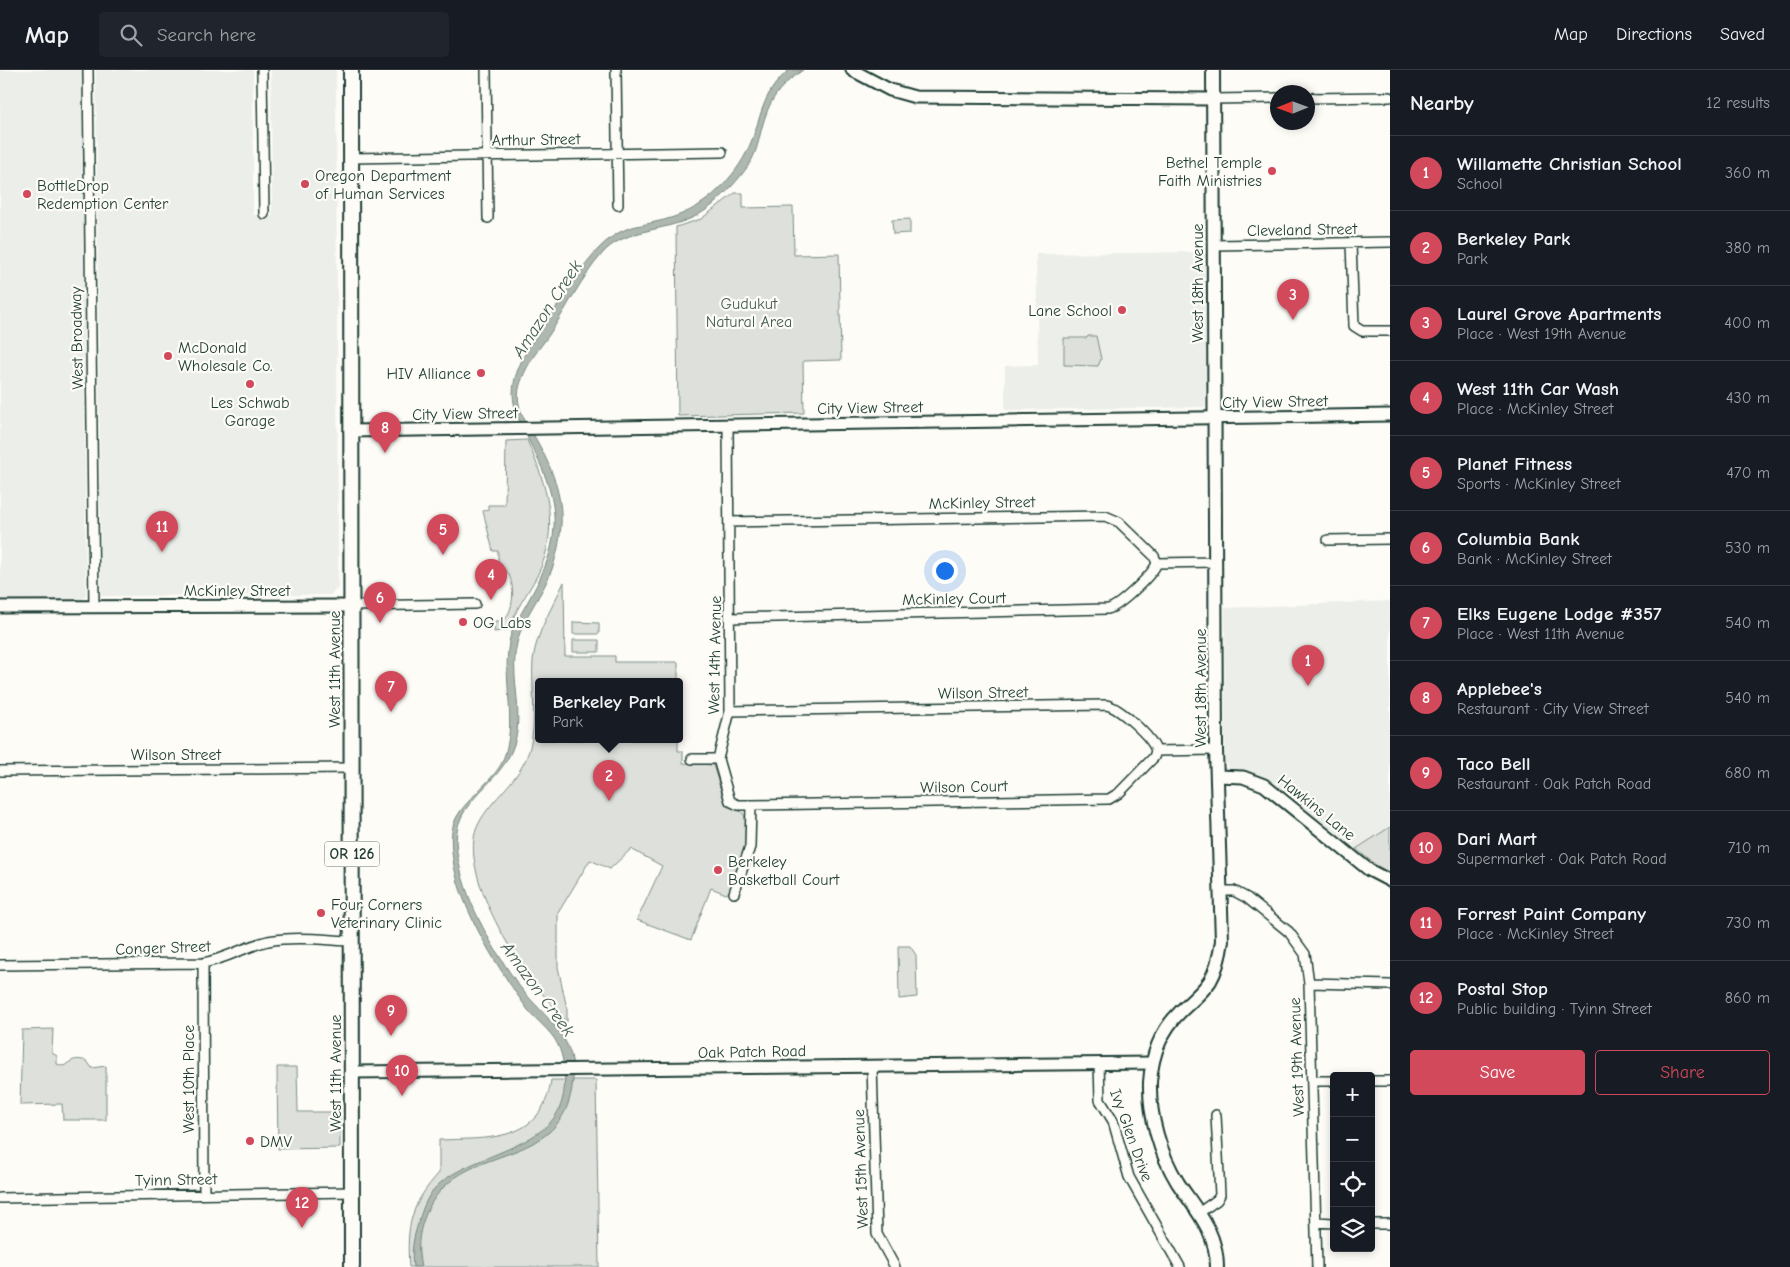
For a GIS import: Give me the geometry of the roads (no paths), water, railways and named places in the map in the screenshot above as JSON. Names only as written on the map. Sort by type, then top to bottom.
[{"type":"main road","name":"West 11th Avenue","points":[[351,70],[352,1267]]},
{"type":"main road","points":[[351,84],[355,70]]},
{"type":"main road","name":"West 18th Avenue","points":[[1214,70],[1216,750],[1222,891],[1222,941],[1215,969],[1203,990],[1172,1020],[1164,1031],[1152,1063],[1151,1103],[1157,1134],[1172,1173],[1200,1212],[1212,1238],[1217,1267]]},
{"type":"street","name":"West Broadway","points":[[88,70],[94,607]]},
{"type":"street","points":[[262,70],[264,214]]},
{"type":"street","points":[[486,70],[488,218]]},
{"type":"street","points":[[616,70],[618,205]]},
{"type":"street","points":[[852,70],[890,90],[915,97],[1270,98]]},
{"type":"street","points":[[1315,98],[1390,96]]},
{"type":"street","name":"Arthur Street","points":[[351,158],[722,152]]},
{"type":"street","name":"Cleveland Street","points":[[1214,245],[1390,242]]},
{"type":"street","points":[[1351,243],[1352,320],[1354,326],[1359,330],[1390,331]]},
{"type":"street","name":"City View Street","points":[[350,431],[1390,415]]},
{"type":"street","name":"West 14th Avenue","points":[[728,426],[731,618],[730,711],[718,759],[730,801],[738,805],[751,805]]},
{"type":"street","name":"McKinley Street","points":[[730,522],[1105,516],[1120,522],[1154,556],[1157,562]]},
{"type":"street","points":[[1328,540],[1390,539]]},
{"type":"street","points":[[1157,562],[1216,562]]},
{"type":"street","name":"McKinley Court","points":[[731,618],[1108,609],[1118,604],[1152,570],[1157,562]]},
{"type":"street","name":"McKinley Street","points":[[0,607],[475,604]]},
{"type":"street","name":"Wilson Street","points":[[730,711],[1106,705],[1120,711],[1152,743],[1156,751]]},
{"type":"street","points":[[1156,751],[1216,750]]},
{"type":"street","name":"Wilson Court","points":[[751,805],[1109,798],[1119,793],[1152,759],[1156,751]]},
{"type":"street","points":[[692,759],[718,759]]},
{"type":"street","name":"Wilson Street","points":[[0,771],[352,768]]},
{"type":"street","name":"Hawkins Lane","points":[[1217,776],[1243,777],[1264,786],[1369,870],[1390,881]]},
{"type":"street","points":[[734,893],[750,847],[751,805]]},
{"type":"street","name":"West 19th Avenue","points":[[1222,891],[1234,891],[1247,898],[1289,932],[1305,954],[1309,983],[1317,1267]]},
{"type":"street","name":"Conger Street","points":[[0,965],[203,963],[217,961],[267,942],[282,940],[353,941]]},
{"type":"street","name":"West 10th Place","points":[[203,963],[204,1194]]},
{"type":"street","points":[[1309,983],[1390,985]]},
{"type":"street","name":"Ivy Glen Drive","points":[[1099,1063],[1100,1100],[1113,1121],[1130,1177],[1180,1267]]},
{"type":"street","name":"Oak Patch Road","points":[[353,1072],[1152,1063]]},
{"type":"street","name":"West 15th Avenue","points":[[872,1066],[878,1236],[895,1267]]},
{"type":"street","points":[[1312,1081],[1330,1081]]},
{"type":"street","points":[[1375,1081],[1390,1081]]},
{"type":"street","points":[[1200,1212],[1217,1200],[1220,1194],[1216,1115]]},
{"type":"street","name":"Tyinn Street","points":[[0,1198],[353,1192]]},
{"type":"street","points":[[1316,1222],[1330,1223]]},
{"type":"street","points":[[1375,1224],[1390,1224]]},
{"type":"place","name":"Bethel Temple Faith Ministries","points":[[1272,171]]},
{"type":"place","name":"Oregon Department of Human Services","points":[[305,184]]},
{"type":"place","name":"BottleDrop Redemption Center","points":[[27,194]]},
{"type":"place","name":"Lane School","points":[[1122,310]]},
{"type":"place","name":"Laurel Grove Apartments","points":[[1293,320]]},
{"type":"place","name":"McDonald Wholesale Co.","points":[[168,356]]},
{"type":"place","name":"HIV Alliance","points":[[481,373]]},
{"type":"place","name":"Les Schwab Garage","points":[[250,384]]},
{"type":"place","name":"Applebee's","points":[[385,453]]},
{"type":"place","name":"Forrest Paint Company","points":[[162,552]]},
{"type":"place","name":"Planet Fitness","points":[[443,555]]},
{"type":"place","name":"West 11th Car Wash","points":[[491,600]]},
{"type":"place","name":"OG Labs","points":[[463,622]]},
{"type":"place","name":"Columbia Bank","points":[[380,623]]},
{"type":"place","name":"Willamette Christian School","points":[[1308,686]]},
{"type":"place","name":"Elks Eugene Lodge #357","points":[[391,712]]},
{"type":"place","name":"Berkeley Park","points":[[609,801]]},
{"type":"place","name":"Berkeley Basketball Court","points":[[718,870]]},
{"type":"place","name":"Four Corners Veterinary Clinic","points":[[321,913]]},
{"type":"place","name":"Taco Bell","points":[[391,1036]]},
{"type":"place","name":"Dari Mart","points":[[402,1096]]},
{"type":"place","name":"DMV","points":[[250,1141]]},
{"type":"place","name":"Postal Stop","points":[[302,1228]]},
{"type":"park label","name":"Gudukut Natural Area","points":[[749,312]]},
{"type":"water label","name":"Amazon Creek","points":[[547,309]]},
{"type":"water label","name":"Amazon Creek","points":[[538,989]]}]
